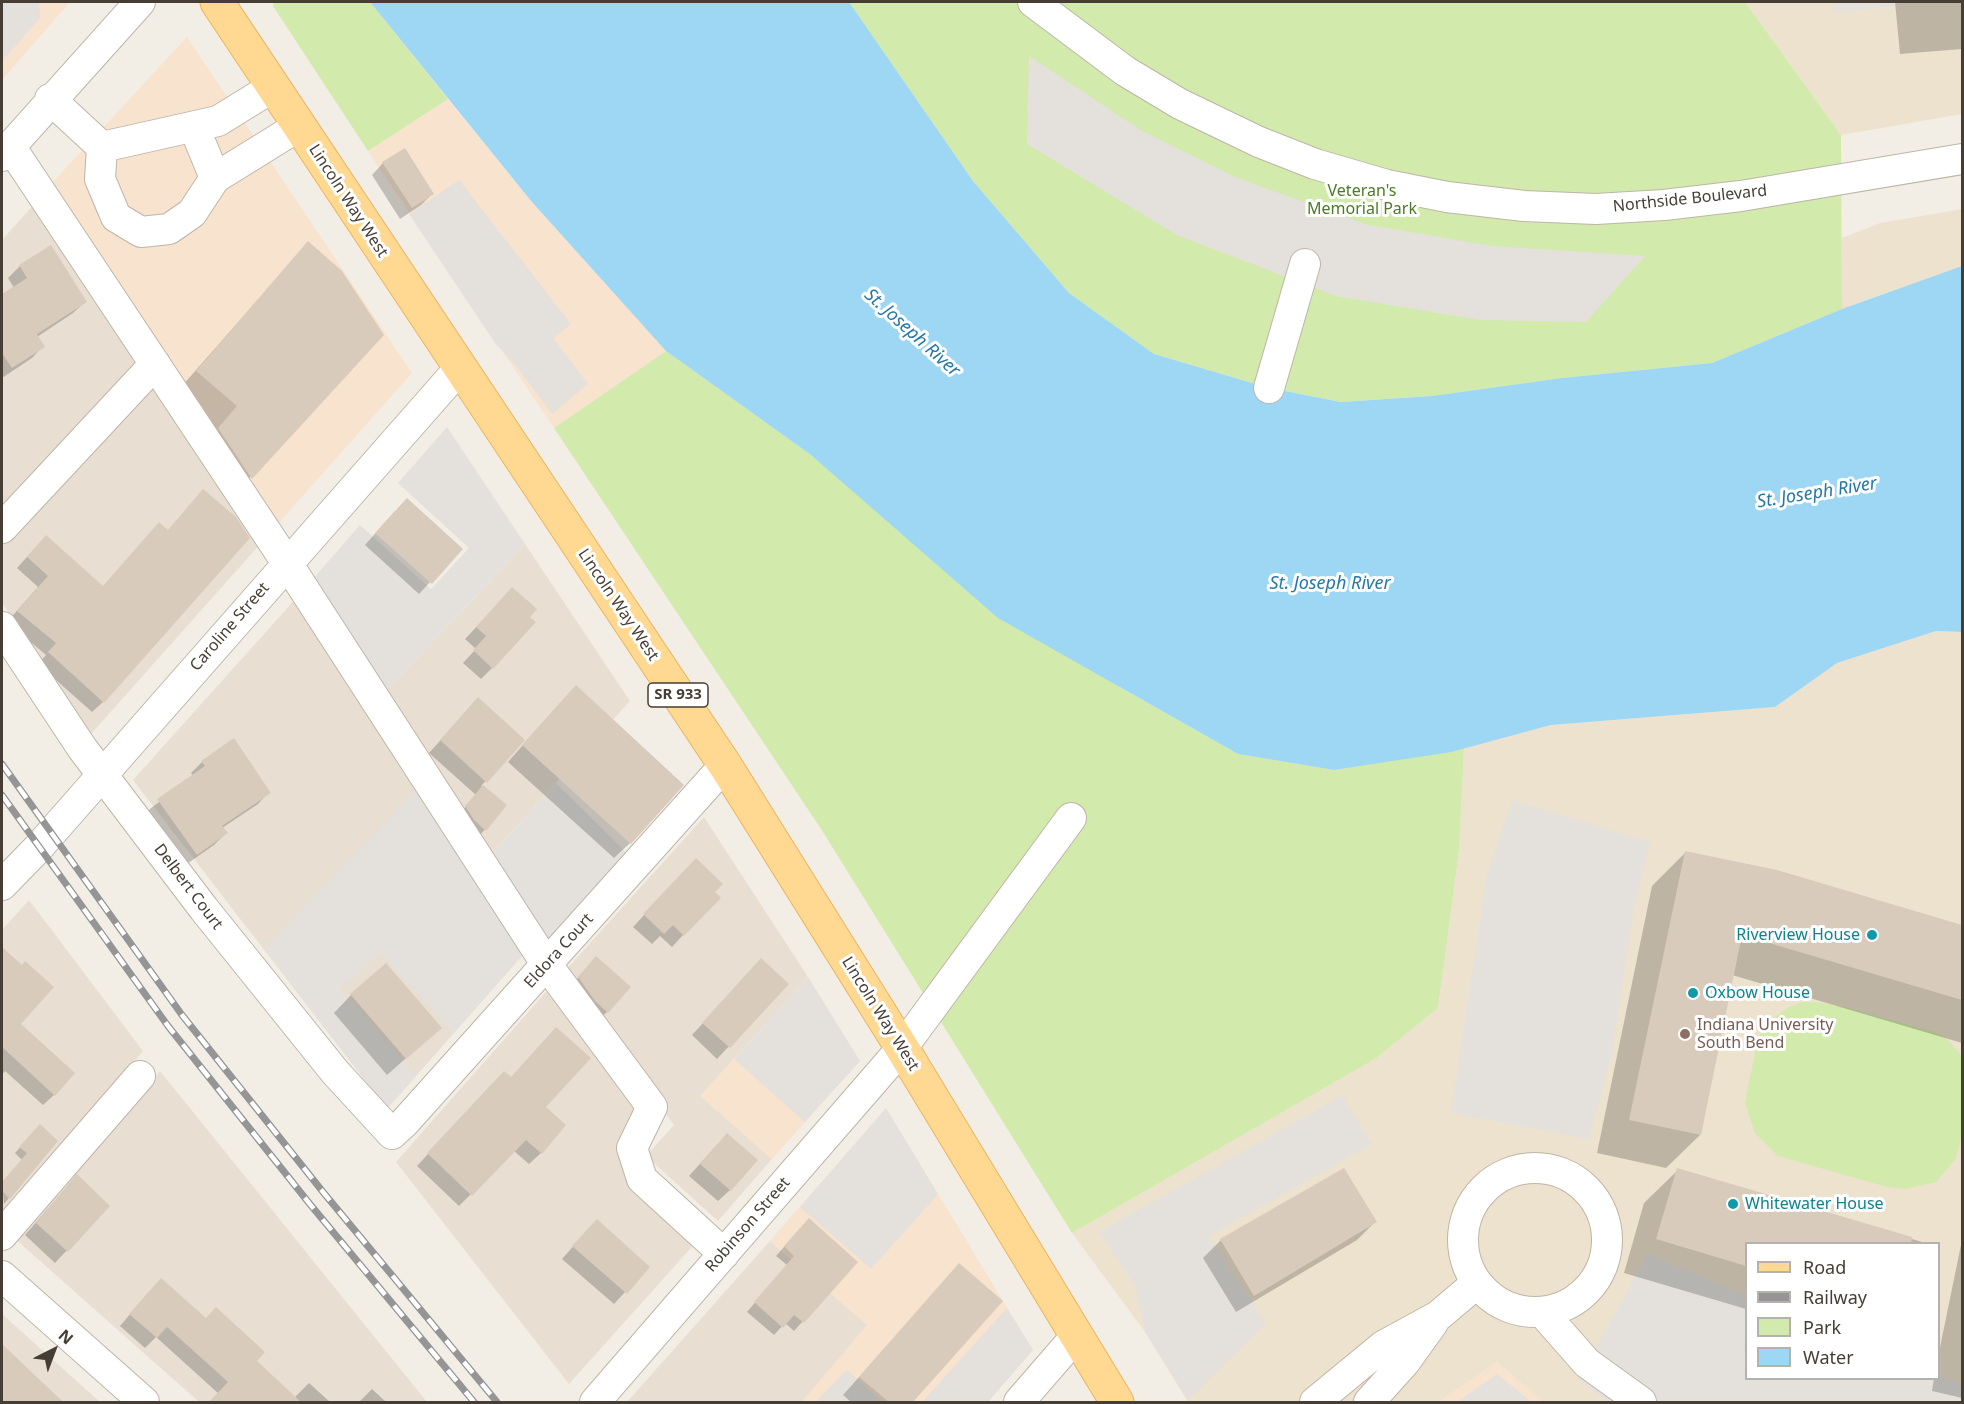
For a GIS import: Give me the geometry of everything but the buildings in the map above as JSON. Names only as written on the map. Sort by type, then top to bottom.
[{"type":"main road","name":"Lincoln Way West","points":[[217,2],[459,369],[725,765],[902,1048],[1117,1402]]},
{"type":"street","points":[[140,2],[50,99],[6,151],[155,364],[287,563],[547,965],[652,1107],[632,1148],[642,1179],[724,1254]]},
{"type":"street","name":"Northside Boulevard","points":[[1033,2],[1125,71],[1180,104],[1258,142],[1315,164],[1387,185],[1448,197],[1534,207],[1596,209],[1664,205],[1762,193],[1962,159]]},
{"type":"street","points":[[102,147],[218,121],[273,87]]},
{"type":"street","points":[[50,99],[102,147]]},
{"type":"street","points":[[102,147],[100,179],[116,217],[141,232],[169,229],[192,213],[215,178],[299,126]]},
{"type":"street","points":[[194,127],[215,178]]},
{"type":"street","points":[[1269,388],[1305,264]]},
{"type":"street","points":[[2,528],[155,364]]},
{"type":"street","name":"Caroline Street","points":[[2,883],[38,848],[459,369]]},
{"type":"street","name":"Delbert Court","points":[[2,627],[82,748],[211,918],[335,1072],[392,1134]]},
{"type":"street","name":"Eldora Court","points":[[392,1134],[547,965],[725,765]]},
{"type":"street","name":"Robinson Street","points":[[595,1402],[902,1048],[1071,818]]},
{"type":"street","points":[[2,1235],[140,1076]]},
{"type":"street","points":[[1521,1168],[1549,1168],[1574,1178],[1594,1196],[1606,1223],[1608,1246],[1601,1273],[1585,1294],[1565,1307],[1543,1313],[1516,1310],[1494,1300],[1477,1284],[1465,1261],[1463,1238],[1468,1211],[1483,1189],[1501,1176],[1521,1168]]},
{"type":"street","points":[[2,1276],[144,1402]]},
{"type":"street","points":[[1315,1402],[1383,1346],[1438,1316],[1477,1284]]},
{"type":"street","points":[[1543,1313],[1587,1363],[1641,1402]]},
{"type":"street","points":[[1369,1402],[1405,1362],[1438,1316]]},
{"type":"street","points":[[1019,1402],[1077,1335]]},
{"type":"shaded area","points":[[2,2],[70,2],[2,80]]},
{"type":"shaded area","points":[[2,2],[39,2],[40,18],[2,61]]},
{"type":"shaded area","points":[[1745,2],[1962,2],[1962,114],[1841,135]]},
{"type":"shaded area","points":[[1833,2],[1897,2],[1898,6],[1834,13]]},
{"type":"shaded area","points":[[187,37],[412,373],[275,527],[50,185]]},
{"type":"shaded area","points":[[1029,56],[1142,131],[1237,178],[1368,225],[1492,246],[1645,256],[1586,322],[1480,320],[1336,296],[1177,235],[1027,144]]},
{"type":"shaded area","points":[[448,99],[532,202],[666,351],[554,428],[368,151]]},
{"type":"shaded area","points":[[459,180],[571,324],[553,338],[588,384],[552,414],[520,371],[495,343],[409,214]]},
{"type":"shaded area","points":[[36,202],[144,368],[2,517],[2,240]]},
{"type":"shaded area","points":[[1962,209],[1962,266],[1842,309],[1842,238],[1880,223]]},
{"type":"shaded area","points":[[154,379],[262,542],[91,734],[2,603],[2,542]]},
{"type":"shaded area","points":[[447,427],[525,544],[385,692],[311,581],[360,525],[431,589],[469,548],[398,483]]},
{"type":"shaded area","points":[[525,544],[630,701],[488,858],[385,692]]},
{"type":"shaded area","points":[[299,595],[529,948],[387,1109],[133,780]]},
{"type":"shaded area","name":"Indiana University South Bend","points":[[1936,631],[1962,632],[1962,1402],[1543,1402],[1497,1362],[1438,1402],[1188,1402],[1145,1332],[1072,1233],[1375,1059],[1438,1008],[1459,851],[1464,748],[1551,725],[1775,707],[1837,663]]},
{"type":"shaded area","points":[[556,783],[629,855],[550,942],[488,858]]},
{"type":"shaded area","points":[[422,784],[529,948],[454,1033],[380,952],[339,988],[416,1076],[387,1109],[264,949]]},
{"type":"shaded area","points":[[1512,800],[1650,842],[1634,908],[1611,1057],[1589,1139],[1451,1113],[1487,875]]},
{"type":"shaded area","points":[[704,817],[808,977],[701,1096],[772,1159],[718,1221],[646,1156],[674,1125],[563,973]]},
{"type":"shaded area","points":[[29,900],[143,1051],[2,1217],[2,930]]},
{"type":"shaded area","points":[[808,977],[860,1061],[772,1159],[700,1096]]},
{"type":"shaded area","points":[[808,977],[860,1061],[805,1122],[734,1059]]},
{"type":"shaded area","points":[[552,985],[641,1105],[619,1145],[699,1239],[569,1384],[396,1162]]},
{"type":"shaded area","points":[[160,1071],[427,1402],[199,1402],[13,1237]]},
{"type":"shaded area","points":[[1342,1096],[1372,1144],[1209,1236],[1266,1323],[1188,1400],[1145,1332],[1135,1285],[1099,1232]]},
{"type":"shaded area","points":[[886,1108],[1033,1350],[988,1402],[802,1402],[867,1325],[770,1241]]},
{"type":"shaded area","points":[[886,1108],[938,1194],[871,1269],[800,1207]]},
{"type":"shaded area","points":[[770,1241],[868,1325],[802,1402],[627,1402]]},
{"type":"shaded area","points":[[1648,1254],[1745,1295],[1745,1380],[1940,1380],[1940,1375],[1962,1384],[1962,1402],[1608,1402],[1578,1379]]},
{"type":"shaded area","points":[[1007,1308],[1033,1350],[988,1402],[922,1402]]},
{"type":"shaded area","points":[[2,1314],[100,1402],[2,1402]]},
{"type":"shaded area","points":[[1497,1362],[1543,1402],[1438,1402]]},
{"type":"shaded area","points":[[847,1370],[883,1402],[816,1402]]},
{"type":"shaded area","points":[[1497,1374],[1531,1402],[1457,1402]]},
{"type":"green space","points":[[274,2],[370,2],[448,99],[368,151],[273,6]]},
{"type":"green space","name":"Veteran's Memorial Park","points":[[849,2],[1745,2],[1841,135],[1842,309],[1712,363],[1562,378],[1432,396],[1341,402],[1269,388],[1154,354],[1069,293],[973,181]]},
{"type":"green space","points":[[666,351],[811,455],[1121,688],[1238,754],[1334,770],[1464,748],[1459,851],[1438,1008],[1375,1059],[1072,1233],[823,832],[554,428]]},
{"type":"green space","points":[[1803,1002],[1817,1002],[1848,1008],[1937,1033],[1948,1040],[1961,1055],[1962,1135],[1956,1158],[1936,1182],[1906,1189],[1887,1187],[1778,1156],[1755,1133],[1745,1103],[1758,1038],[1775,1017],[1789,1007]]},
{"type":"water","name":"St. Joseph River","points":[[370,2],[849,2],[973,181],[1069,293],[1154,354],[1269,388],[1341,402],[1432,396],[1562,378],[1712,363],[1842,309],[1962,266],[1962,632],[1936,631],[1837,663],[1775,707],[1551,725],[1451,752],[1334,770],[1238,754],[998,618],[811,455],[666,351],[532,202]]},
{"type":"railway","points":[[2,764],[182,1015],[323,1192],[497,1402]]},
{"type":"railway","points":[[2,795],[168,1026],[309,1203],[474,1402]]},
{"type":"place","name":"Riverview House","points":[[1872,935]]},
{"type":"place","name":"Oxbow House","points":[[1693,993]]},
{"type":"place","name":"Indiana University South Bend","points":[[1685,1034]]},
{"type":"place","name":"Whitewater House","points":[[1733,1204]]}]
